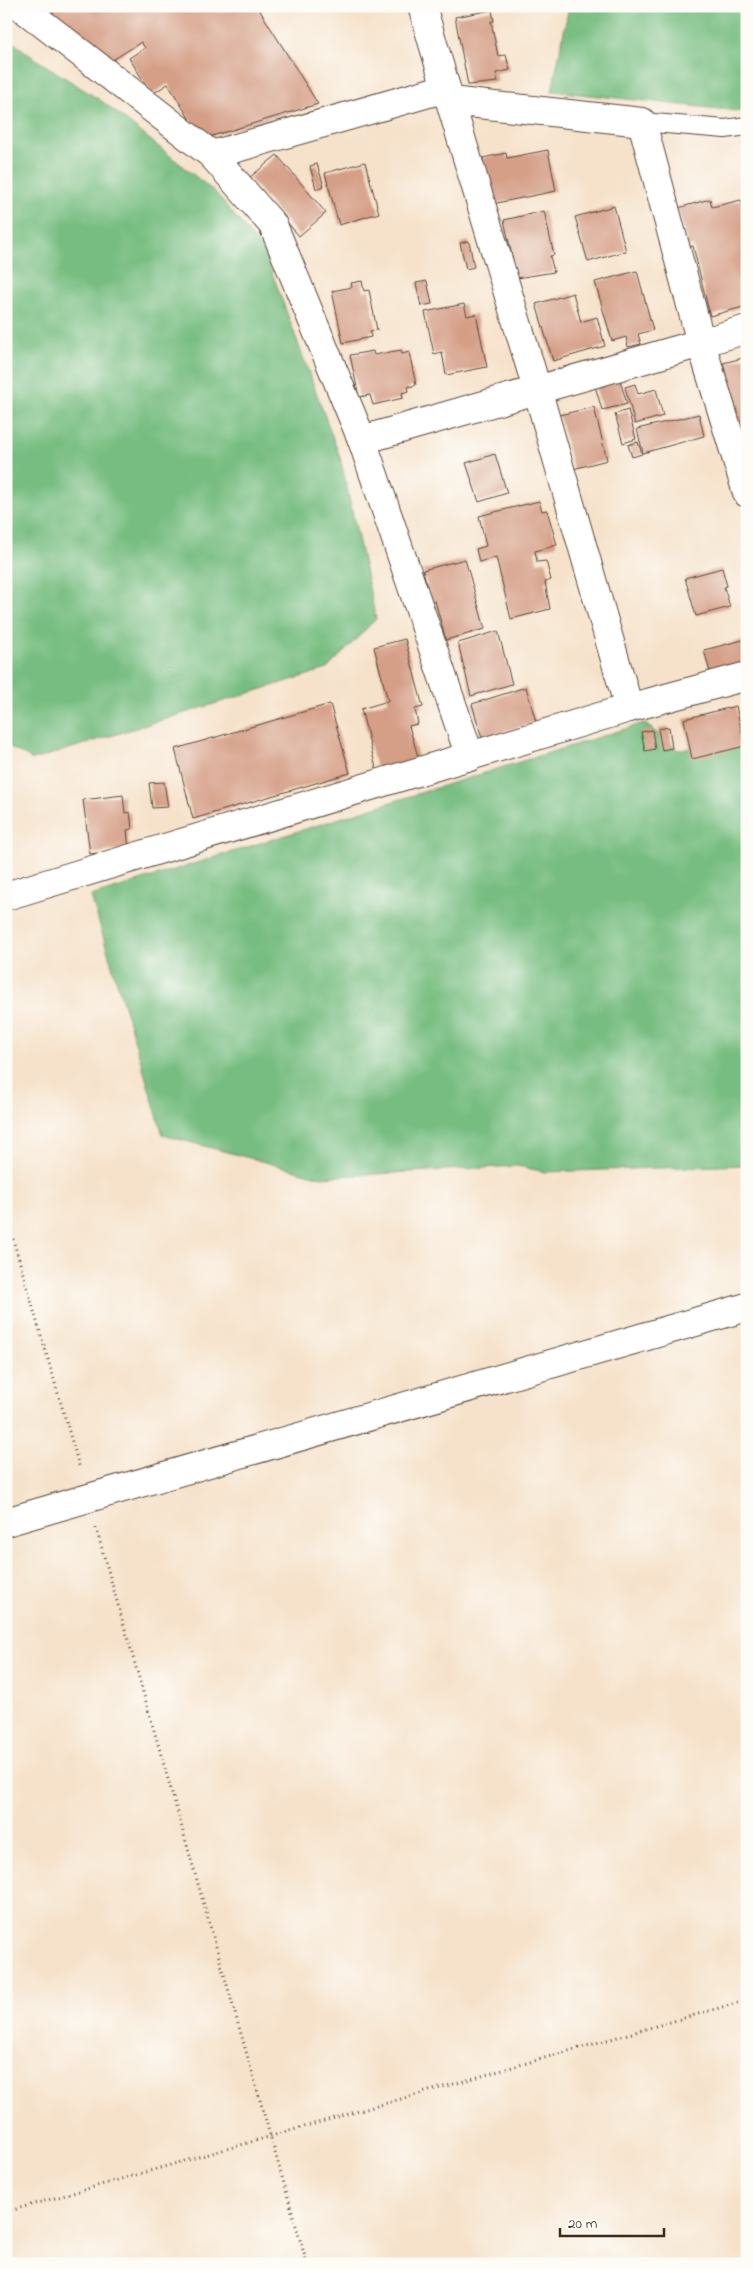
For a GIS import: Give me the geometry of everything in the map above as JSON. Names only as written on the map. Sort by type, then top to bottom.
[{"type":"street","points":[[20,6],[212,155],[274,225],[362,440],[470,757]]},
{"type":"street","points":[[422,6],[537,389],[629,708]]},
{"type":"street","points":[[212,155],[448,94],[642,122],[701,343],[747,493]]},
{"type":"street","points":[[362,440],[747,329]]},
{"type":"street","points":[[6,896],[629,708],[747,676]]},
{"type":"street","points":[[6,1522],[747,1308]]},
{"type":"lane","points":[[642,122],[725,129],[747,126]]},
{"type":"path","points":[[6,1215],[307,2264]]},
{"type":"path","points":[[6,2212],[747,2000]]},
{"type":"green space","points":[[569,6],[747,6],[747,112],[552,91]]},
{"type":"green space","points":[[6,37],[34,58],[103,102],[215,192],[264,251],[340,457],[376,619],[327,669],[33,760],[6,745]]},
{"type":"green space","points":[[644,723],[678,750],[747,741],[747,1165],[545,1172],[518,1166],[321,1177],[163,1135],[91,896]]},
{"type":"building","points":[[52,6],[257,6],[318,104],[202,139],[168,84],[152,94],[129,58],[145,48],[141,42],[105,65],[43,12]]},
{"type":"building","points":[[492,10],[494,21],[491,21],[498,56],[506,55],[510,70],[496,73],[498,82],[468,85],[455,17]]},
{"type":"building","points":[[548,150],[556,191],[492,204],[483,158],[506,153],[507,158]]},
{"type":"building","points":[[277,155],[326,213],[299,236],[249,178]]},
{"type":"building","points":[[365,162],[379,213],[339,225],[325,173]]},
{"type":"building","points":[[317,164],[324,186],[316,189],[310,166]]},
{"type":"building","points":[[710,199],[712,207],[741,200],[747,221],[747,306],[710,316],[693,246],[688,247],[678,208]]},
{"type":"building","points":[[614,206],[626,251],[588,262],[575,217]]},
{"type":"building","points":[[544,211],[554,255],[550,256],[554,272],[517,278],[504,220]]},
{"type":"building","points":[[469,241],[474,267],[466,269],[460,243]]},
{"type":"building","points":[[637,271],[653,330],[638,334],[641,344],[628,347],[626,337],[612,341],[595,282]]},
{"type":"building","points":[[362,281],[364,291],[369,290],[377,330],[370,331],[371,337],[343,343],[332,291],[352,287],[351,283]]},
{"type":"building","points":[[427,281],[432,304],[421,306],[416,283]]},
{"type":"building","points":[[573,293],[581,322],[597,317],[605,346],[553,361],[536,304]]},
{"type":"building","points":[[464,304],[467,316],[476,314],[487,367],[446,375],[442,352],[434,354],[425,312]]},
{"type":"building","points":[[401,350],[402,354],[409,352],[416,385],[408,387],[409,391],[402,393],[403,398],[373,405],[370,395],[359,397],[350,355],[373,351],[374,355]]},
{"type":"building","points":[[747,357],[747,426],[739,428],[723,363]]},
{"type":"building","points":[[620,380],[627,404],[602,410],[595,386]]},
{"type":"building","points":[[635,384],[638,394],[656,389],[663,416],[635,424],[625,387]]},
{"type":"building","points":[[594,407],[607,460],[573,469],[559,415]]},
{"type":"building","points":[[628,410],[636,439],[623,443],[615,414]]},
{"type":"building","points":[[699,414],[704,436],[643,453],[637,429]]},
{"type":"building","points":[[638,442],[642,454],[632,457],[628,445]]},
{"type":"building","points":[[495,454],[507,493],[479,502],[466,463]]},
{"type":"building","points":[[539,501],[542,511],[547,510],[557,545],[535,551],[537,562],[546,561],[551,580],[545,582],[550,609],[511,619],[496,557],[479,562],[476,549],[486,546],[479,516]]},
{"type":"building","points":[[465,559],[485,629],[446,640],[435,601],[431,602],[423,570]]},
{"type":"building","points":[[722,568],[727,586],[724,587],[730,607],[696,616],[685,578]]},
{"type":"building","points":[[498,631],[512,684],[471,696],[458,643]]},
{"type":"building","points":[[405,639],[423,707],[415,709],[418,724],[409,726],[419,760],[377,772],[361,709],[388,701],[374,647]]},
{"type":"building","points":[[747,639],[747,662],[710,672],[704,650]]},
{"type":"building","points":[[526,687],[536,722],[482,738],[472,704]]},
{"type":"building","points":[[330,704],[350,773],[193,819],[175,749]]},
{"type":"building","points":[[736,706],[745,746],[692,759],[684,719]]},
{"type":"building","points":[[669,727],[672,748],[662,750],[658,729]]},
{"type":"building","points":[[652,730],[655,749],[645,751],[641,732]]},
{"type":"building","points":[[164,782],[168,807],[152,808],[149,783]]},
{"type":"building","points":[[123,795],[125,813],[130,812],[132,829],[127,830],[129,849],[90,854],[83,800]]}]
